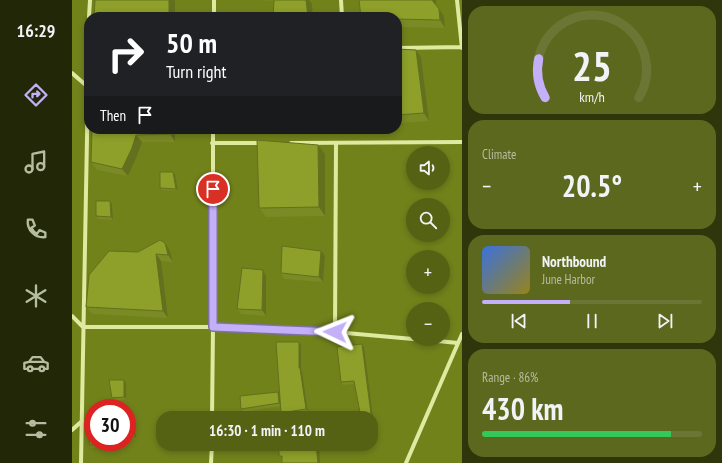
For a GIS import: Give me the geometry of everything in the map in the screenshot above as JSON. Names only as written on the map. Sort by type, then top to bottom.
[{"type":"street","points":[[89,12],[90,0]]},
{"type":"street","points":[[214,0],[214,12]]},
{"type":"street","points":[[341,0],[342,12]]},
{"type":"street","points":[[402,48],[462,48],[457,0]]},
{"type":"street","points":[[72,73],[84,84]]},
{"type":"street","points":[[82,463],[83,327],[87,134]]},
{"type":"street","points":[[212,411],[213,134]]},
{"type":"street","points":[[335,332],[336,142]]},
{"type":"street","points":[[282,143],[462,142]]},
{"type":"street","points":[[212,144],[266,143]]},
{"type":"street","points":[[72,316],[83,327],[213,327],[335,332],[406,338]]},
{"type":"street","points":[[406,463],[462,334]]},
{"type":"street","points":[[450,342],[458,343]]},
{"type":"street","points":[[72,430],[82,421]]},
{"type":"street","points":[[211,463],[212,451]]},
{"type":"building","points":[[95,0],[169,0],[169,12],[94,12]]},
{"type":"building","points":[[274,0],[306,0],[307,12],[273,12]]},
{"type":"building","points":[[359,0],[432,0],[439,9],[440,20],[402,19],[402,12],[360,12]]},
{"type":"building","points":[[402,49],[416,50],[424,113],[402,115]]},
{"type":"building","points":[[92,134],[170,134],[136,135],[132,148],[122,169],[91,162]]},
{"type":"building","points":[[257,140],[318,145],[319,207],[259,208]]},
{"type":"building","points":[[160,172],[173,172],[176,189],[160,188]]},
{"type":"building","points":[[96,201],[110,201],[111,217],[96,216]]},
{"type":"building","points":[[160,240],[165,243],[168,255],[156,254],[163,311],[86,307],[89,275],[109,251],[138,252]]},
{"type":"building","points":[[282,246],[321,251],[319,277],[281,273]]},
{"type":"building","points":[[242,268],[263,270],[262,310],[237,309]]},
{"type":"building","points":[[276,342],[299,342],[299,368],[306,409],[281,411]]},
{"type":"building","points":[[362,344],[371,411],[360,411],[354,381],[341,382],[337,347]]},
{"type":"building","points":[[109,380],[124,380],[124,397],[112,398]]},
{"type":"building","points":[[278,392],[279,403],[241,409],[240,396]]},
{"type":"building","points":[[279,451],[317,451],[318,463],[282,463],[282,456],[279,456]]},
{"type":"route","points":[[213,189],[213,327],[335,332]]}]
